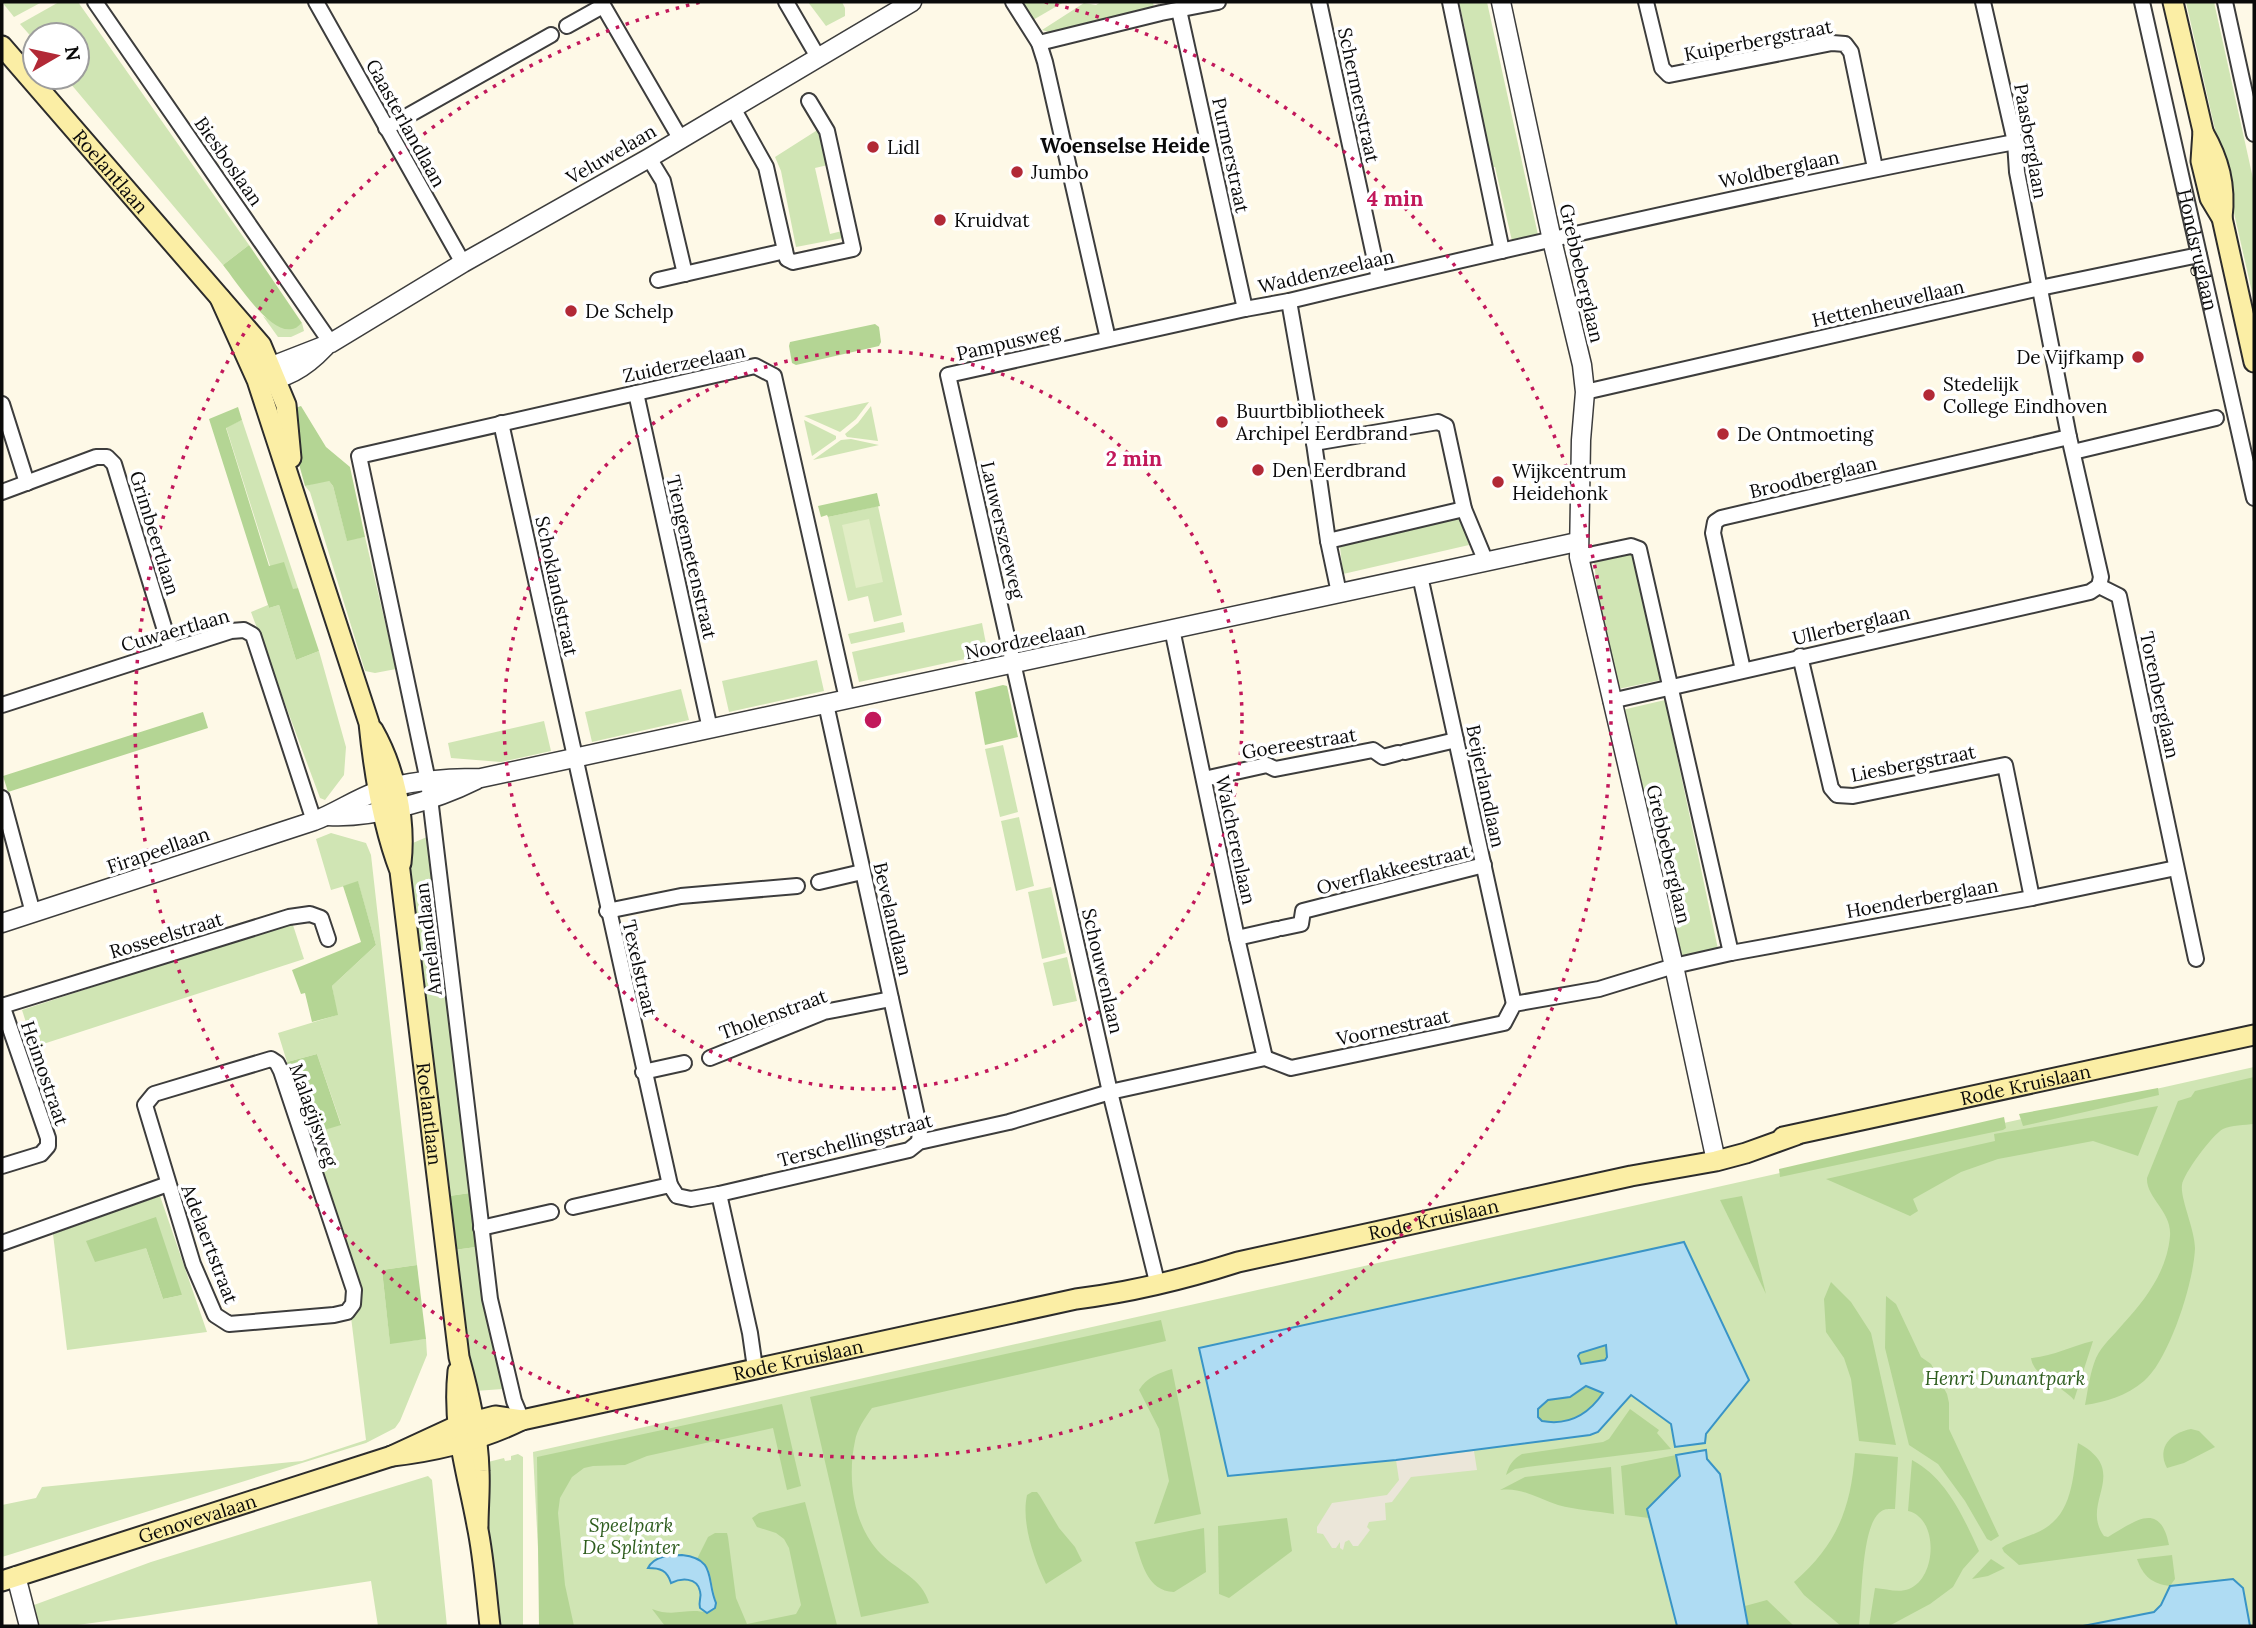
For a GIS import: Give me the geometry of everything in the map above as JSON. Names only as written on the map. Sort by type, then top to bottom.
[{"type":"main road","name":"Hondsruglaan","points":[[2173,2],[2203,131],[2216,155],[2225,197],[2222,218],[2254,362]]},
{"type":"main road","name":"Roelantlaan","points":[[2,46],[220,298],[269,375],[295,490],[369,723],[374,768],[389,798],[391,848],[400,871],[489,1626]]},
{"type":"main road","name":"Rode Kruislaan","points":[[466,1432],[497,1432],[522,1420],[755,1368],[1076,1299],[1122,1294],[1156,1280],[1631,1176],[1715,1155],[1746,1153],[1796,1135],[2254,1035]]},
{"type":"main road","name":"Genovevalaan","points":[[9,1579],[466,1432]]},
{"type":"street","name":"Biesboslaan","points":[[95,2],[331,342]]},
{"type":"street","points":[[786,2],[818,57]]},
{"type":"street","name":"Veluwelaan","points":[[269,375],[312,361],[331,342],[463,263],[649,158],[912,2]]},
{"type":"street","points":[[1013,2],[1039,43],[1055,99],[1108,339]]},
{"type":"street","points":[[1039,43],[1217,2]]},
{"type":"street","name":"Schermerstraat","points":[[1319,2],[1378,279]]},
{"type":"street","points":[[1450,2],[1502,251]]},
{"type":"street","name":"Grebbeberglaan","points":[[1501,2],[1582,365],[1585,392],[1578,550],[1715,1155]]},
{"type":"street","name":"Kuiperbergstraat","points":[[1646,2],[1662,68],[1669,75],[1832,43],[1845,44],[1851,52],[1875,168]]},
{"type":"street","name":"Paasberglaan","points":[[1983,2],[2015,142],[2017,172],[2039,288]]},
{"type":"street","name":"Hondsruglaan","points":[[2142,2],[2254,499]]},
{"type":"street","points":[[2225,2],[2254,134]]},
{"type":"street","name":"Gaasterlandlaan","points":[[322,4],[386,128],[463,263]]},
{"type":"street","points":[[567,26],[602,4],[680,138]]},
{"type":"street","name":"Purmerstraat","points":[[1179,10],[1245,309]]},
{"type":"street","points":[[386,128],[551,35]]},
{"type":"street","points":[[733,108],[766,167],[787,259],[793,262],[853,249],[827,131],[809,101]]},
{"type":"street","name":"Woldberglaan","points":[[1552,240],[1875,168],[2015,142]]},
{"type":"street","points":[[649,158],[663,181],[685,274]]},
{"type":"street","name":"Waddenzeelaan","points":[[1108,339],[1289,301],[1552,240]]},
{"type":"street","points":[[658,280],[785,251]]},
{"type":"street","name":"Hettenheuvellaan","points":[[1585,392],[2039,288],[2199,255]]},
{"type":"street","points":[[2039,288],[2101,577],[2099,586]]},
{"type":"street","points":[[1289,301],[1339,593]]},
{"type":"street","name":"Pampusweg","points":[[955,406],[948,375],[1108,339]]},
{"type":"street","name":"Zuiderzeelaan","points":[[359,456],[755,366],[774,376],[847,699]]},
{"type":"street","name":"Tiengemetenstraat","points":[[636,393],[710,729]]},
{"type":"street","points":[[2,404],[27,483]]},
{"type":"street","name":"Lauwerszeeweg","points":[[955,406],[1014,664]]},
{"type":"street","points":[[2071,444],[2216,418]]},
{"type":"street","points":[[1314,443],[1438,422],[1446,426],[1464,509],[1486,562]]},
{"type":"street","name":"Schoklandstraat","points":[[501,423],[575,758]]},
{"type":"street","name":"Broodberglaan","points":[[1744,670],[1713,533],[1715,522],[1721,518],[2071,444]]},
{"type":"street","name":"Amelandlaan","points":[[359,456],[429,790],[490,1299],[514,1401],[522,1420]]},
{"type":"street","name":"Grimbeertlaan","points":[[2,492],[96,457],[107,457],[114,464],[171,650]]},
{"type":"street","points":[[1328,541],[1464,509]]},
{"type":"street","name":"Grebbeberglaan","points":[[1578,550],[1631,545],[1639,549],[1731,953]]},
{"type":"street","name":"Noordzeelaan","points":[[389,798],[429,790],[453,778],[481,778],[1486,562],[1578,550]]},
{"type":"street","name":"Beijerlandlaan","points":[[1420,576],[1514,1004]]},
{"type":"street","name":"Ullerberglaan","points":[[1611,701],[2090,592],[2099,586]]},
{"type":"street","name":"Torenberglaan","points":[[2099,586],[2119,596],[2196,959]]},
{"type":"street","name":"Walcherenlaan","points":[[1172,629],[1265,1058]]},
{"type":"street","name":"Cuwaertlaan","points":[[2,705],[231,631],[244,630],[253,635],[321,818]]},
{"type":"street","name":"Liesbergstraat","points":[[1800,656],[1831,788],[1837,795],[1853,796],[2005,765],[2032,898]]},
{"type":"street","name":"Schouwenlaan","points":[[1014,664],[1110,1092],[1156,1280]]},
{"type":"street","name":"Bevelandlaan","points":[[826,704],[920,1130],[919,1142]]},
{"type":"street","name":"Goereestraat","points":[[1204,779],[1267,765],[1275,769],[1373,751],[1383,757],[1456,740]]},
{"type":"street","name":"Texelstraat","points":[[575,758],[670,1185]]},
{"type":"street","points":[[2,798],[33,913]]},
{"type":"street","name":"Firapeellaan","points":[[2,923],[321,818],[345,806],[389,798]]},
{"type":"street","name":"Overflakkeestraat","points":[[1237,938],[1301,924],[1303,911],[1483,865]]},
{"type":"street","name":"Hoenderberglaan","points":[[1674,966],[2176,868]]},
{"type":"street","points":[[819,882],[862,872]]},
{"type":"street","points":[[607,911],[681,896],[797,886]]},
{"type":"street","name":"Rosseelstraat","points":[[2,1005],[289,917],[310,914],[321,918],[328,939]]},
{"type":"street","points":[[1514,1004],[1599,989],[1674,966]]},
{"type":"street","name":"Tholenstraat","points":[[710,1058],[824,1012],[891,999]]},
{"type":"street","name":"Voornestraat","points":[[1110,1092],[1265,1058],[1291,1068],[1504,1023],[1514,1004]]},
{"type":"street","name":"Heimostraat","points":[[2,1005],[48,1138],[48,1146],[41,1154],[2,1166]]},
{"type":"street","name":"Malagijsweg","points":[[168,1184],[145,1105],[154,1094],[271,1059],[277,1062],[354,1290],[353,1304],[347,1312]]},
{"type":"street","points":[[643,1072],[684,1063]]},
{"type":"street","name":"Terschellingstraat","points":[[670,1185],[677,1196],[691,1199],[719,1194],[909,1150],[919,1142],[1009,1122],[1110,1092]]},
{"type":"street","name":"Adelaertstraat","points":[[2,1243],[168,1184],[193,1264],[215,1315],[221,1320],[229,1324],[347,1312]]},
{"type":"street","points":[[573,1207],[670,1185]]},
{"type":"street","points":[[719,1194],[750,1333],[755,1368]]},
{"type":"street","points":[[481,1228],[551,1212]]},
{"type":"street","points":[[9,1579],[29,1626]]},
{"type":"green space","points":[[2,2],[42,2],[14,17]]},
{"type":"green space","points":[[59,2],[78,2],[249,245],[223,265],[77,91],[91,91],[91,21],[25,21]]},
{"type":"green space","points":[[808,2],[842,2],[845,16],[826,26]]},
{"type":"green space","points":[[1023,2],[1064,2],[1033,20]]},
{"type":"green space","points":[[1101,2],[1153,2],[1154,8],[1049,32],[1042,30],[1084,3],[1096,5]]},
{"type":"green space","points":[[1459,2],[1487,2],[1538,235],[1512,241],[1495,167],[1488,167],[1458,31],[1465,29]]},
{"type":"green space","points":[[2186,2],[2214,2],[2254,183],[2254,301]]},
{"type":"green space","points":[[819,129],[828,165],[815,168],[830,234],[842,231],[843,238],[796,247],[781,171],[775,157]]},
{"type":"green space","points":[[249,245],[302,323],[296,328],[283,328],[263,315],[223,265]]},
{"type":"green space","points":[[263,316],[286,328],[302,323],[304,331],[291,337],[278,337]]},
{"type":"green space","points":[[875,324],[879,327],[879,346],[796,365],[792,363],[790,342]]},
{"type":"green space","points":[[869,402],[856,419],[840,432],[804,416]]},
{"type":"green space","points":[[301,406],[326,447],[350,467],[365,537],[347,541],[333,486],[329,481],[305,486],[291,435],[295,408]]},
{"type":"green space","points":[[871,406],[878,441],[847,437],[845,434]]},
{"type":"green space","points":[[238,407],[242,420],[226,428],[269,566],[284,562],[293,589],[298,588],[319,651],[296,660],[279,605],[269,608],[209,419]]},
{"type":"green space","points":[[242,420],[298,588],[293,590],[270,566],[226,427]]},
{"type":"green space","points":[[804,420],[836,436],[836,439],[812,456]]},
{"type":"green space","points":[[851,439],[879,445],[813,460],[841,440]]},
{"type":"green space","points":[[329,481],[333,486],[347,540],[365,537],[396,669],[375,673],[365,671],[310,492],[305,486]]},
{"type":"green space","points":[[877,493],[880,506],[821,517],[818,506]]},
{"type":"green space","points":[[878,506],[902,615],[874,622],[868,596],[848,601],[828,517]]},
{"type":"green space","points":[[1462,515],[1469,545],[1343,574],[1340,547]]},
{"type":"green space","points":[[869,519],[883,582],[856,588],[842,525]]},
{"type":"green space","points":[[1632,551],[1661,680],[1618,689],[1598,595],[1594,562]]},
{"type":"green space","points":[[268,605],[269,608],[279,605],[296,660],[319,651],[346,747],[344,775],[325,800],[320,798],[251,612]]},
{"type":"green space","points":[[903,622],[905,632],[851,644],[848,634]]},
{"type":"green space","points":[[982,623],[988,654],[859,682],[852,652]]},
{"type":"green space","points":[[817,660],[824,691],[729,712],[722,681]]},
{"type":"green space","points":[[1007,686],[1018,737],[985,745],[975,692]]},
{"type":"green space","points":[[681,689],[689,720],[592,742],[585,712]]},
{"type":"green space","points":[[1665,700],[1718,949],[1678,957],[1622,710]]},
{"type":"green space","points":[[203,712],[208,728],[8,792],[3,776]]},
{"type":"green space","points":[[544,721],[551,751],[501,762],[451,758],[448,743]]},
{"type":"green space","points":[[1003,745],[1018,812],[1000,817],[985,749]]},
{"type":"green space","points":[[1019,817],[1034,886],[1016,891],[1001,821]]},
{"type":"green space","points":[[331,833],[366,843],[371,855],[417,1265],[382,1270],[390,1343],[426,1339],[427,1355],[400,1421],[395,1428],[366,1443],[2,1557],[2,1505],[36,1498],[42,1487],[302,1461],[366,1440],[351,1317],[359,1302],[359,1285],[311,1134],[341,1124],[317,1054],[287,1062],[278,1033],[337,1015],[332,986],[376,945],[358,882],[331,890],[316,839]]},
{"type":"green space","points":[[427,837],[470,1193],[449,1196],[408,845]]},
{"type":"green space","points":[[358,881],[376,945],[332,986],[338,1015],[312,1022],[305,993],[301,994],[292,970],[361,942],[343,886]]},
{"type":"green space","points":[[1051,887],[1066,953],[1042,959],[1028,892]]},
{"type":"green space","points":[[292,922],[304,959],[34,1047],[22,1010]]},
{"type":"green space","points":[[1067,957],[1077,1001],[1053,1006],[1043,963]]},
{"type":"green space","points":[[317,1054],[341,1125],[311,1134],[287,1062]]},
{"type":"green space","name":"Henri Dunantpark","points":[[2254,1067],[2254,1626],[542,1626],[533,1452]]},
{"type":"green space","points":[[2254,1077],[2254,1124],[2230,1127],[2218,1132],[2187,1172],[2182,1185],[2194,1241],[2194,1263],[2171,1339],[2153,1371],[2144,1381],[2123,1394],[2085,1405],[2096,1358],[2147,1294],[2165,1261],[2170,1227],[2150,1192],[2147,1178],[2178,1101],[2191,1097],[2195,1091]]},
{"type":"green space","points":[[2158,1088],[2159,1095],[2023,1126],[2019,1114]]},
{"type":"green space","points":[[2158,1106],[2138,1156],[2093,1141],[1998,1159],[1961,1172],[1913,1199],[1918,1211],[1910,1216],[1826,1179],[1995,1141],[1994,1134]]},
{"type":"green space","points":[[2004,1117],[2006,1128],[2003,1130],[1780,1177],[1779,1169]]},
{"type":"green space","points":[[470,1193],[476,1247],[454,1250],[449,1196]]},
{"type":"green space","points":[[160,1196],[207,1332],[67,1350],[53,1234]],"holes":[[[146,1248],[182,1295],[163,1299]]]},
{"type":"green space","points":[[1742,1196],[1766,1294],[1720,1200]]},
{"type":"green space","points":[[156,1217],[182,1295],[163,1299],[146,1248],[95,1262],[86,1241]]},
{"type":"green space","points":[[476,1247],[483,1300],[503,1389],[475,1391],[465,1351],[454,1250]]},
{"type":"green space","points":[[417,1265],[426,1339],[390,1344],[382,1270]]},
{"type":"green space","points":[[1831,1282],[1851,1302],[1871,1333],[1896,1445],[1859,1441],[1851,1379],[1844,1358],[1826,1332],[1824,1299]]},
{"type":"green space","points":[[1886,1296],[1896,1304],[1921,1357],[1931,1364],[1947,1394],[1949,1429],[1999,1536],[1991,1541],[1987,1539],[1965,1501],[1938,1464],[1909,1445],[1885,1348]]},
{"type":"green space","points":[[1161,1320],[1166,1341],[872,1408],[858,1432],[853,1455],[852,1486],[858,1516],[872,1543],[881,1554],[921,1587],[929,1603],[861,1617],[810,1397]]},
{"type":"green space","points":[[2093,1341],[2074,1400],[2042,1376],[2033,1365],[2031,1358]]},
{"type":"green space","points":[[1607,1345],[1605,1360],[1581,1364],[1578,1355],[1580,1353]]},
{"type":"green space","points":[[1172,1369],[1201,1514],[1154,1524],[1169,1481],[1159,1429],[1139,1390],[1150,1379]]},
{"type":"green space","points":[[1586,1386],[1603,1393],[1584,1413],[1561,1422],[1542,1421],[1538,1417],[1538,1409],[1548,1400],[1570,1397]]},
{"type":"green space","points":[[782,1404],[801,1486],[787,1490],[773,1428],[647,1456],[625,1465],[584,1468],[572,1477],[560,1498],[558,1513],[565,1585],[574,1626],[539,1626],[537,1457]]},
{"type":"green space","points":[[1630,1409],[1659,1430],[1657,1433],[1671,1449],[1527,1467],[1515,1469],[1506,1475],[1508,1468],[1522,1454],[1609,1439]]},
{"type":"green space","points":[[2191,1429],[2199,1431],[2215,1447],[2184,1463],[2167,1468],[2163,1454],[2167,1442],[2177,1434]]},
{"type":"green space","points":[[2078,1443],[2094,1454],[2101,1465],[2102,1488],[2097,1511],[2098,1523],[2104,1536],[2108,1537],[2145,1518],[2153,1518],[2165,1531],[2169,1545],[2019,1565],[2004,1552],[2002,1548],[2006,1545],[2047,1527],[2063,1510],[2071,1489]]},
{"type":"green space","points":[[1855,1453],[1898,1457],[1895,1509],[1879,1513],[1869,1534],[1863,1566],[1859,1626],[1841,1626],[1804,1595],[1794,1582],[1821,1554],[1839,1524],[1850,1491]]},
{"type":"green space","points":[[518,1454],[523,1457],[523,1626],[498,1626],[485,1500],[484,1463],[504,1458],[505,1461],[511,1460],[511,1456]]},
{"type":"green space","points":[[1676,1455],[1680,1476],[1647,1508],[1649,1518],[1625,1515],[1621,1466]]},
{"type":"green space","points":[[1912,1460],[1944,1487],[1979,1551],[1963,1569],[1953,1587],[1930,1604],[1889,1626],[1869,1626],[1875,1588],[1897,1591],[1909,1589],[1918,1583],[1929,1561],[1931,1548],[1925,1525],[1918,1516],[1908,1511]]},
{"type":"green space","points":[[1611,1467],[1614,1514],[1565,1507],[1516,1490],[1500,1490],[1525,1477]]},
{"type":"green space","points":[[428,1476],[432,1480],[447,1626],[378,1626],[371,1581],[144,1616],[70,1626],[39,1626],[34,1605],[151,1562]]},
{"type":"green space","points":[[1037,1492],[1040,1496],[1082,1561],[1046,1584],[1027,1529],[1027,1495]]},
{"type":"green space","points":[[805,1502],[837,1625],[665,1626],[652,1609],[667,1613],[707,1613],[716,1603],[709,1570],[697,1559],[708,1537],[715,1533],[727,1533],[736,1598],[747,1624],[796,1614],[801,1605],[789,1548],[784,1539],[776,1533],[757,1527],[752,1518],[759,1513]]},
{"type":"green space","points":[[1287,1518],[1292,1551],[1229,1598],[1219,1594],[1218,1526]]},
{"type":"green space","points":[[1204,1528],[1206,1572],[1174,1592],[1158,1587],[1143,1567],[1135,1542]]},
{"type":"green space","points":[[2172,1555],[2175,1579],[2170,1586],[2149,1578],[2137,1559]]},
{"type":"green space","points":[[1991,1559],[2005,1568],[1988,1576],[1972,1579]]},
{"type":"green space","points":[[1767,1600],[1794,1626],[1748,1626],[1745,1606]]},
{"type":"shaded area","points":[[1474,1451],[1477,1470],[1411,1477],[1392,1502],[1385,1503],[1386,1520],[1369,1522],[1367,1527],[1370,1530],[1358,1546],[1353,1546],[1349,1540],[1345,1542],[1343,1550],[1340,1548],[1340,1542],[1336,1548],[1332,1548],[1323,1534],[1317,1533],[1317,1527],[1332,1503],[1387,1495],[1399,1480],[1396,1460]]},
{"type":"water","points":[[1684,1242],[1749,1380],[1706,1434],[1705,1443],[1675,1447],[1671,1424],[1631,1395],[1598,1432],[1590,1435],[1396,1460],[1228,1476],[1199,1348]],"holes":[[[1606,1345],[1605,1360],[1581,1364],[1578,1356],[1580,1353]],[[1586,1386],[1603,1393],[1584,1413],[1561,1422],[1542,1421],[1538,1417],[1538,1409],[1548,1400],[1570,1397]]]},
{"type":"water","points":[[1706,1450],[1707,1459],[1720,1474],[1748,1626],[1677,1626],[1647,1509],[1680,1476],[1676,1455]]},
{"type":"water","points":[[682,1555],[693,1557],[706,1566],[716,1603],[715,1608],[707,1613],[700,1608],[700,1593],[696,1583],[679,1580],[671,1583],[663,1571],[648,1568],[658,1559]]},
{"type":"water","points":[[2233,1579],[2243,1588],[2250,1626],[2083,1626],[2154,1612],[2161,1605],[2170,1586]]},
{"type":"place","name":"Lidl","points":[[873,147]]},
{"type":"place","name":"Jumbo","points":[[1017,172]]},
{"type":"place","name":"Kruidvat","points":[[940,220]]},
{"type":"place","name":"De Schelp","points":[[571,311]]},
{"type":"place","name":"De Vijfkamp","points":[[2138,357]]},
{"type":"place","name":"Stedelijk College Eindhoven","points":[[1929,395]]},
{"type":"place","name":"Buurtbibliotheek Archipel Eerdbrand","points":[[1222,422]]},
{"type":"place","name":"De Ontmoeting","points":[[1723,434]]},
{"type":"place","name":"Den Eerdbrand","points":[[1258,470]]},
{"type":"place","name":"Wijkcentrum Heidehonk","points":[[1498,482]]},
{"type":"district","name":"Woenselse Heide","points":[[1125,145]]},
{"type":"park label","name":"Speelpark De Splinter","points":[[631,1536]]}]
